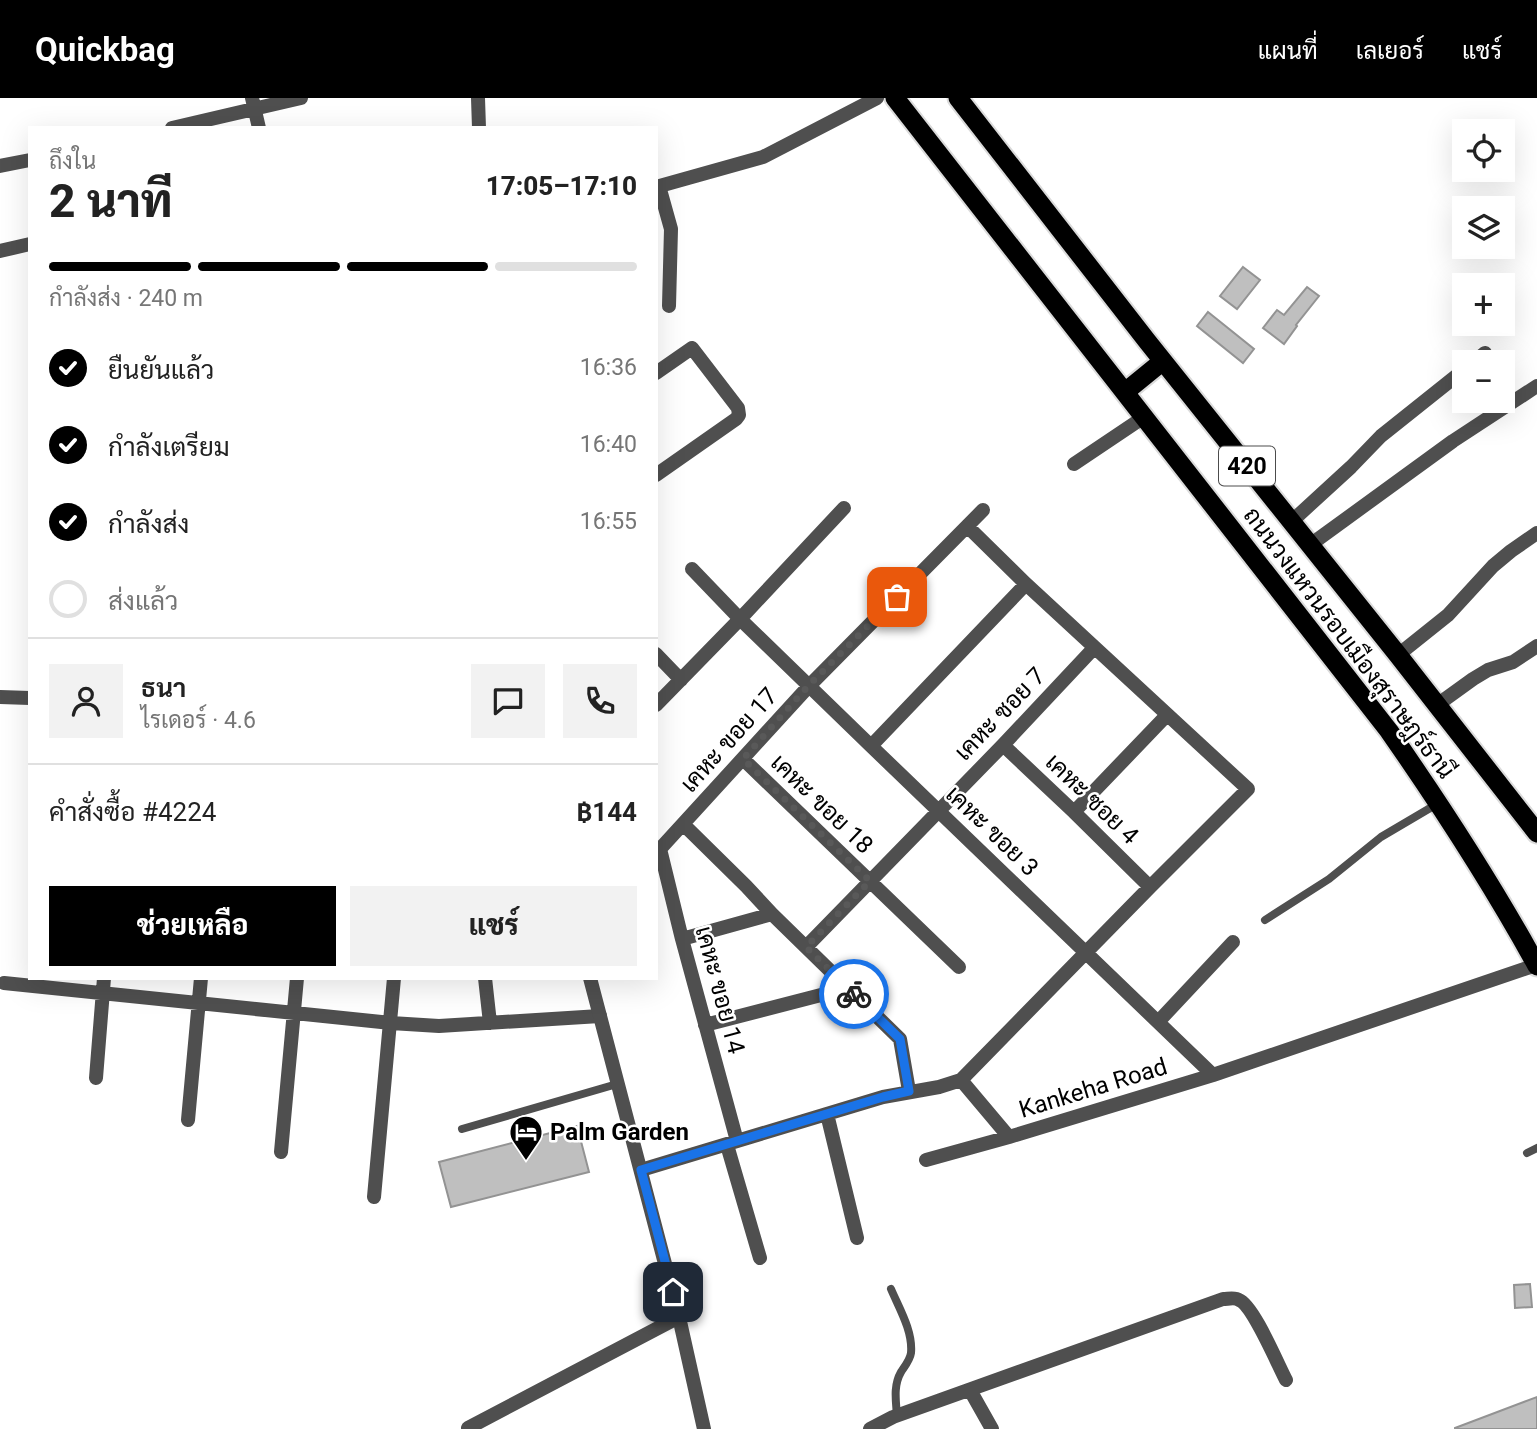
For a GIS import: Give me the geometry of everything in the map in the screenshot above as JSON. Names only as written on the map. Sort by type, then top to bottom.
[{"type":"highway","name":"ถนนวงแหวนรอบเมืองสุราษฎร์ธานี","points":[[895,98],[1389,731],[1487,877],[1537,965]]},
{"type":"highway","name":"ถนนวงแหวนรอบเมืองสุราษฎร์ธานี","points":[[958,98],[1537,833]]},
{"type":"highway","points":[[1125,392],[1163,361]]},
{"type":"street","points":[[179,126],[254,104],[301,98]]},
{"type":"street","points":[[478,98],[479,126]]},
{"type":"street","points":[[668,306],[671,229],[658,187],[763,157],[877,98]]},
{"type":"street","points":[[254,104],[259,126]]},
{"type":"street","points":[[0,166],[28,160]]},
{"type":"street","points":[[0,251],[28,244]]},
{"type":"street","points":[[658,372],[692,348],[738,408],[739,415],[658,474]]},
{"type":"street","points":[[1292,523],[1381,436],[1452,379]]},
{"type":"street","points":[[1310,545],[1453,441],[1537,386]]},
{"type":"street","points":[[1074,464],[1144,417]]},
{"type":"street","points":[[658,703],[844,508]]},
{"type":"street","name":"เคหะ ขอย 17","points":[[660,849],[809,685],[983,510]]},
{"type":"street","points":[[641,1170],[883,1097],[939,1087],[961,1080],[1248,789],[1094,648],[968,527]]},
{"type":"street","points":[[1398,654],[1448,615],[1493,566],[1537,533]]},
{"type":"street","name":"เคหะ ขอย 3","points":[[692,569],[740,619],[1213,1075]]},
{"type":"street","points":[[871,746],[1026,584]]},
{"type":"street","points":[[1437,705],[1488,670],[1513,662],[1537,646]]},
{"type":"street","name":"เคหะ ซอย 7","points":[[806,947],[1003,746],[1094,648]]},
{"type":"street","points":[[658,656],[681,680]]},
{"type":"street","points":[[0,698],[28,698]]},
{"type":"street","points":[[1073,811],[1167,715]]},
{"type":"street","name":"เคหะ ซอย 4","points":[[1003,746],[1150,887]]},
{"type":"street","name":"เคหะ ขอย 18","points":[[743,759],[959,967]]},
{"type":"street","name":"เคหะ ขอย 17","points":[[683,824],[900,1039],[909,1091]]},
{"type":"street","name":"เคหะ ขอย 14","points":[[660,849],[760,1258]]},
{"type":"street","points":[[682,939],[772,914]]},
{"type":"street","points":[[1158,1022],[1233,942]]},
{"type":"street","name":"Kankeha Road","points":[[961,1080],[1009,1137],[1213,1075],[1537,965]]},
{"type":"street","points":[[188,1120],[201,980]]},
{"type":"street","points":[[281,1152],[297,980]]},
{"type":"street","points":[[374,1197],[394,980]]},
{"type":"street","points":[[485,980],[491,1023]]},
{"type":"street","points":[[591,980],[679,1317],[704,1429]]},
{"type":"street","points":[[4,983],[103,986],[198,1003],[439,1026],[600,1016]]},
{"type":"street","points":[[96,1079],[103,986]]},
{"type":"street","points":[[705,1025],[848,988]]},
{"type":"street","points":[[827,1114],[857,1238]]},
{"type":"street","points":[[926,1160],[1009,1137]]},
{"type":"street","points":[[874,1428],[897,1416],[1223,1299],[1243,1301],[1286,1380]]},
{"type":"street","points":[[468,1428],[679,1317]]},
{"type":"street","points":[[970,1390],[992,1429]]},
{"type":"lane","points":[[1265,920],[1329,879],[1381,837],[1439,802]]},
{"type":"lane","points":[[462,1129],[617,1084]]},
{"type":"lane","points":[[1527,1153],[1537,1148]]},
{"type":"lane","points":[[891,1289],[909,1335],[911,1354],[901,1372],[895,1392],[897,1416]]},
{"type":"building","points":[[1243,267],[1260,280],[1237,309],[1220,296]]},
{"type":"building","points":[[1307,287],[1319,296],[1284,344],[1263,328],[1277,310],[1284,315]]},
{"type":"building","points":[[1208,312],[1254,349],[1243,363],[1197,326]]},
{"type":"building","name":"Palm Garden","points":[[577,1126],[589,1172],[451,1207],[439,1162]]},
{"type":"building","points":[[1530,1284],[1532,1307],[1515,1308],[1514,1285]]},
{"type":"building","points":[[1537,1397],[1537,1429],[1455,1429],[1455,1428]]},
{"type":"way so far","points":[[854,994],[806,947],[870,881],[743,759],[809,685],[897,597]]},
{"type":"place","name":"Palm Garden","points":[[526,1162]]},
{"type":"route","points":[[673,1292],[641,1170],[909,1091],[900,1039],[854,994]]}]
